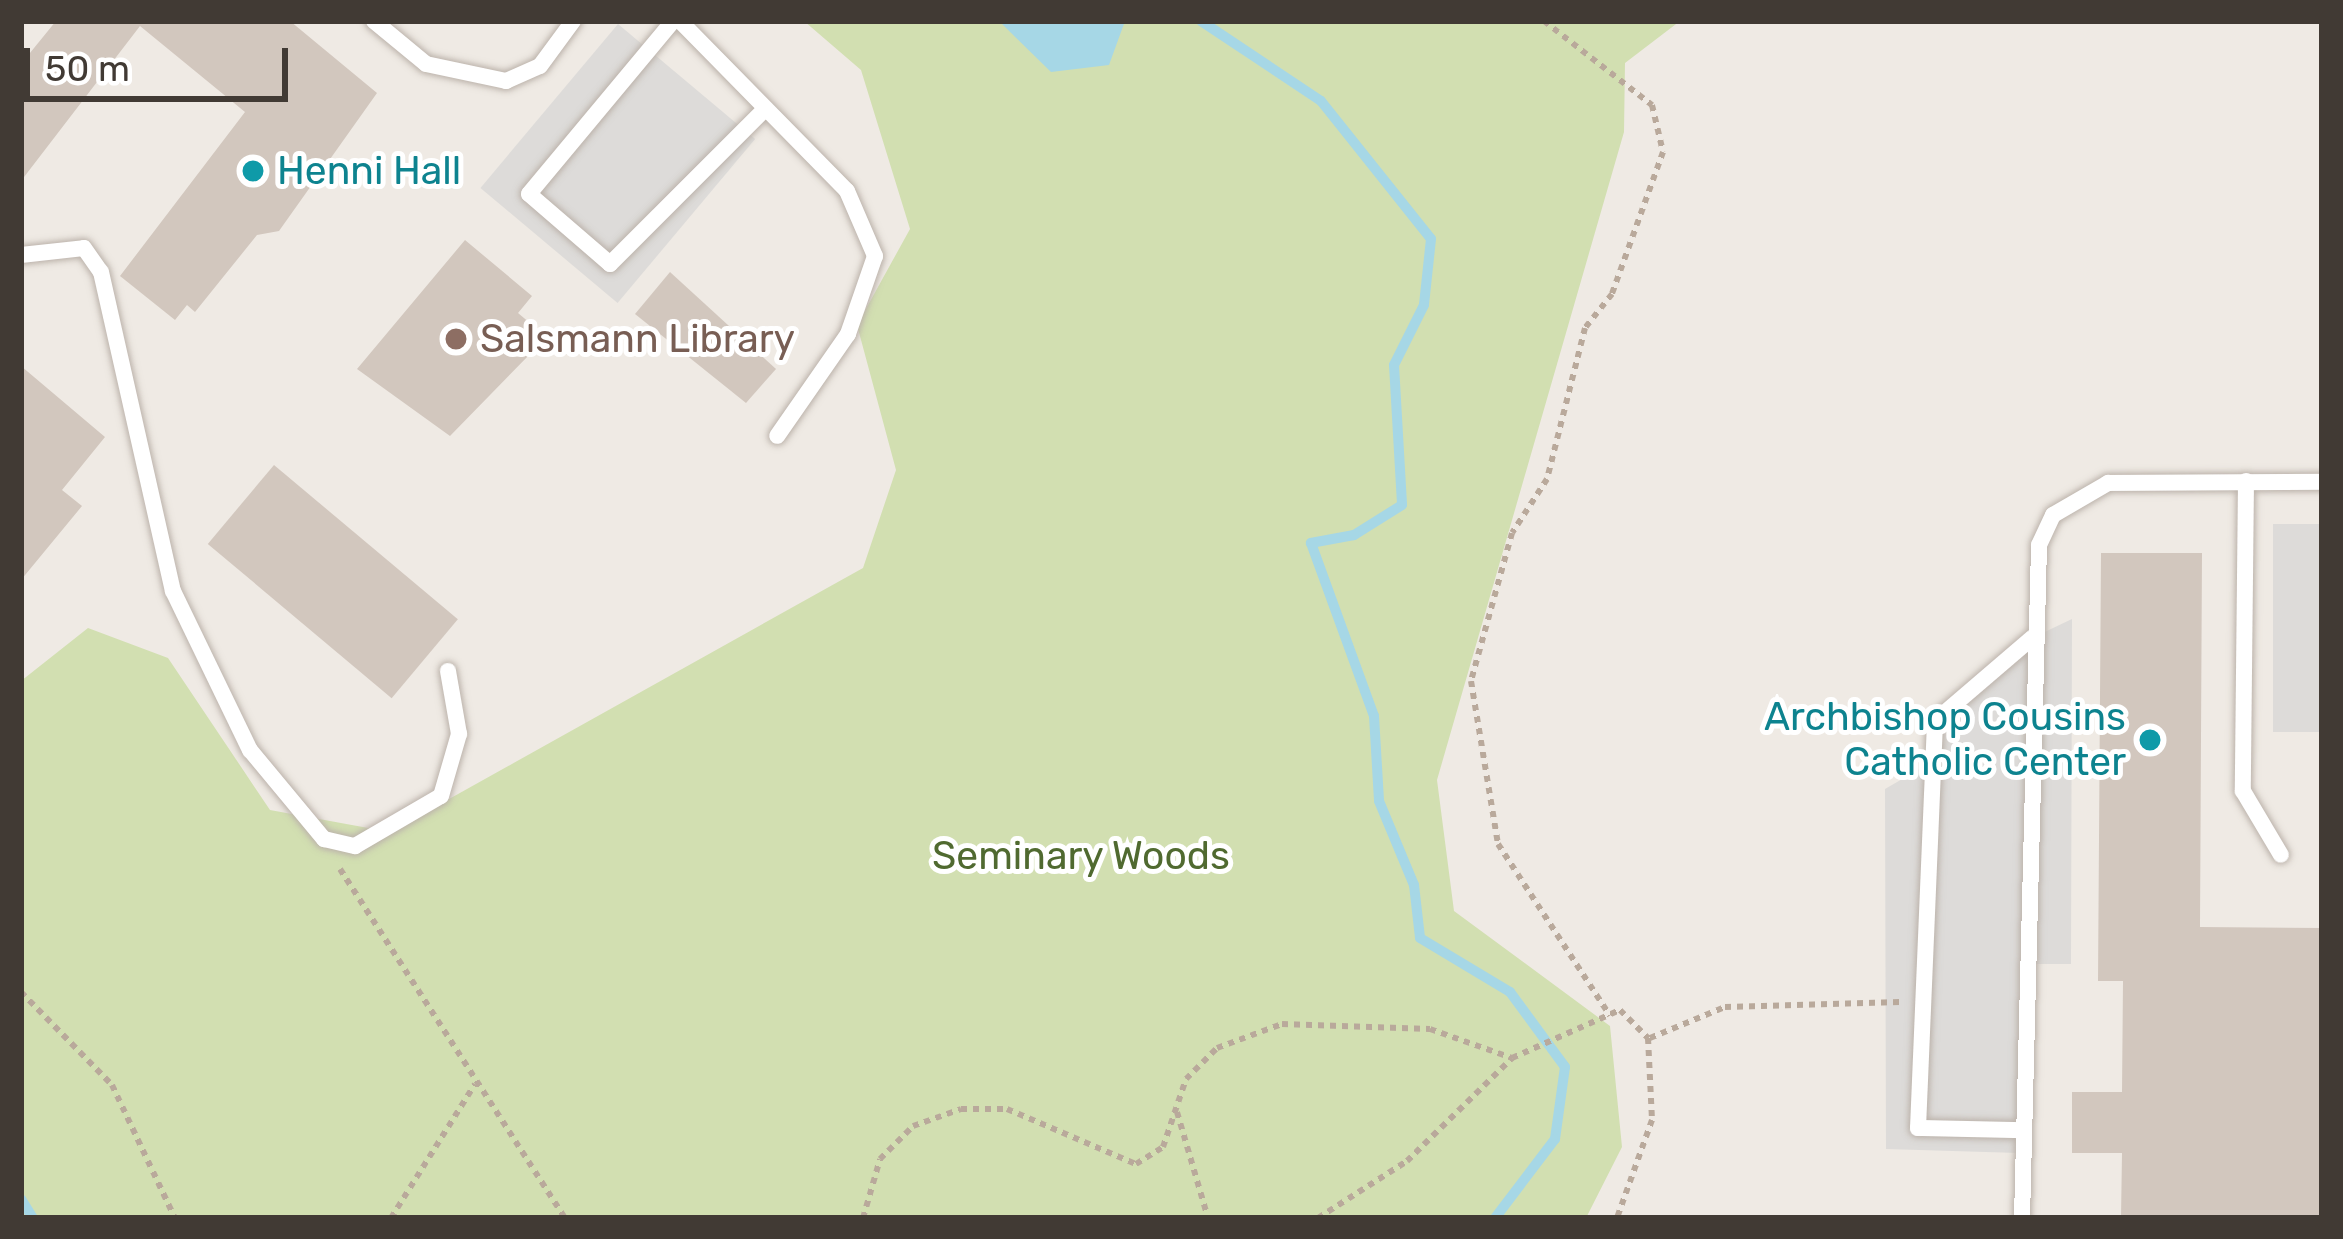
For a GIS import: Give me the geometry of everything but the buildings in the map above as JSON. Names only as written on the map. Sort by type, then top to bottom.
[{"type":"lane","points":[[374,21],[427,64],[506,81],[539,66],[573,21]]},
{"type":"lane","points":[[765,109],[610,264],[529,194],[676,21],[765,109],[847,191],[875,256],[848,334],[777,436]]},
{"type":"lane","points":[[21,256],[50,243],[84,248],[101,272],[173,591],[250,750],[324,839],[355,846],[441,796],[459,734],[448,671]]},
{"type":"lane","points":[[2022,1218],[2017,1130],[2039,545],[2074,496],[2143,480],[2322,482]]},
{"type":"lane","points":[[2246,481],[2243,791],[2281,855]]},
{"type":"lane","points":[[2017,1130],[1918,1128],[1935,721],[2032,638]]},
{"type":"path","points":[[1544,21],[1652,105],[1663,152],[1612,294],[1586,328],[1547,479],[1512,533],[1472,681],[1498,844],[1610,1016]]},
{"type":"path","points":[[324,839],[565,1218]]},
{"type":"path","points":[[21,992],[112,1085],[175,1218]]},
{"type":"path","points":[[1648,1039],[1725,1007],[1922,1002]]},
{"type":"path","points":[[1318,1218],[1407,1161],[1512,1058],[1543,1051],[1620,1010],[1648,1039],[1652,1120],[1617,1218]]},
{"type":"path","points":[[863,1218],[880,1159],[913,1126],[961,1109],[1007,1109],[1136,1164],[1163,1148],[1186,1079],[1216,1048],[1282,1024],[1430,1029],[1512,1058]]},
{"type":"path","points":[[391,1218],[476,1084]]},
{"type":"path","points":[[1176,1110],[1208,1218]]},
{"type":"green space","name":"Seminary Woods","points":[[804,21],[1680,21],[1625,63],[1624,132],[1437,780],[1454,911],[1610,1026],[1622,1147],[1586,1218],[21,1218],[21,681],[88,628],[168,658],[270,810],[390,832],[863,568],[896,470],[857,325],[910,229],[861,70]]},
{"type":"shaded area","points":[[618,24],[755,139],[618,303],[480,188]]},
{"type":"shaded area","points":[[2273,524],[2322,524],[2322,732],[2273,732]]},
{"type":"shaded area","points":[[2072,619],[2071,964],[2023,964],[2019,1153],[1886,1149],[1885,789],[1930,763],[1935,721],[2032,638]]},
{"type":"water","points":[[999,21],[1125,21],[1109,65],[1051,72]]},
{"type":"waterway","points":[[1201,21],[1321,101],[1431,239],[1424,305],[1394,365],[1402,505],[1354,535],[1311,543],[1374,716],[1379,801],[1414,885],[1420,938],[1510,992],[1565,1067],[1555,1139],[1495,1218]]},
{"type":"waterway","points":[[21,1199],[33,1218]]},
{"type":"place","name":"Henni Hall","points":[[253,171]]},
{"type":"place","name":"Salsmann Library","points":[[456,339]]},
{"type":"place","name":"Archbishop Cousins Catholic Center","points":[[2150,740]]}]
